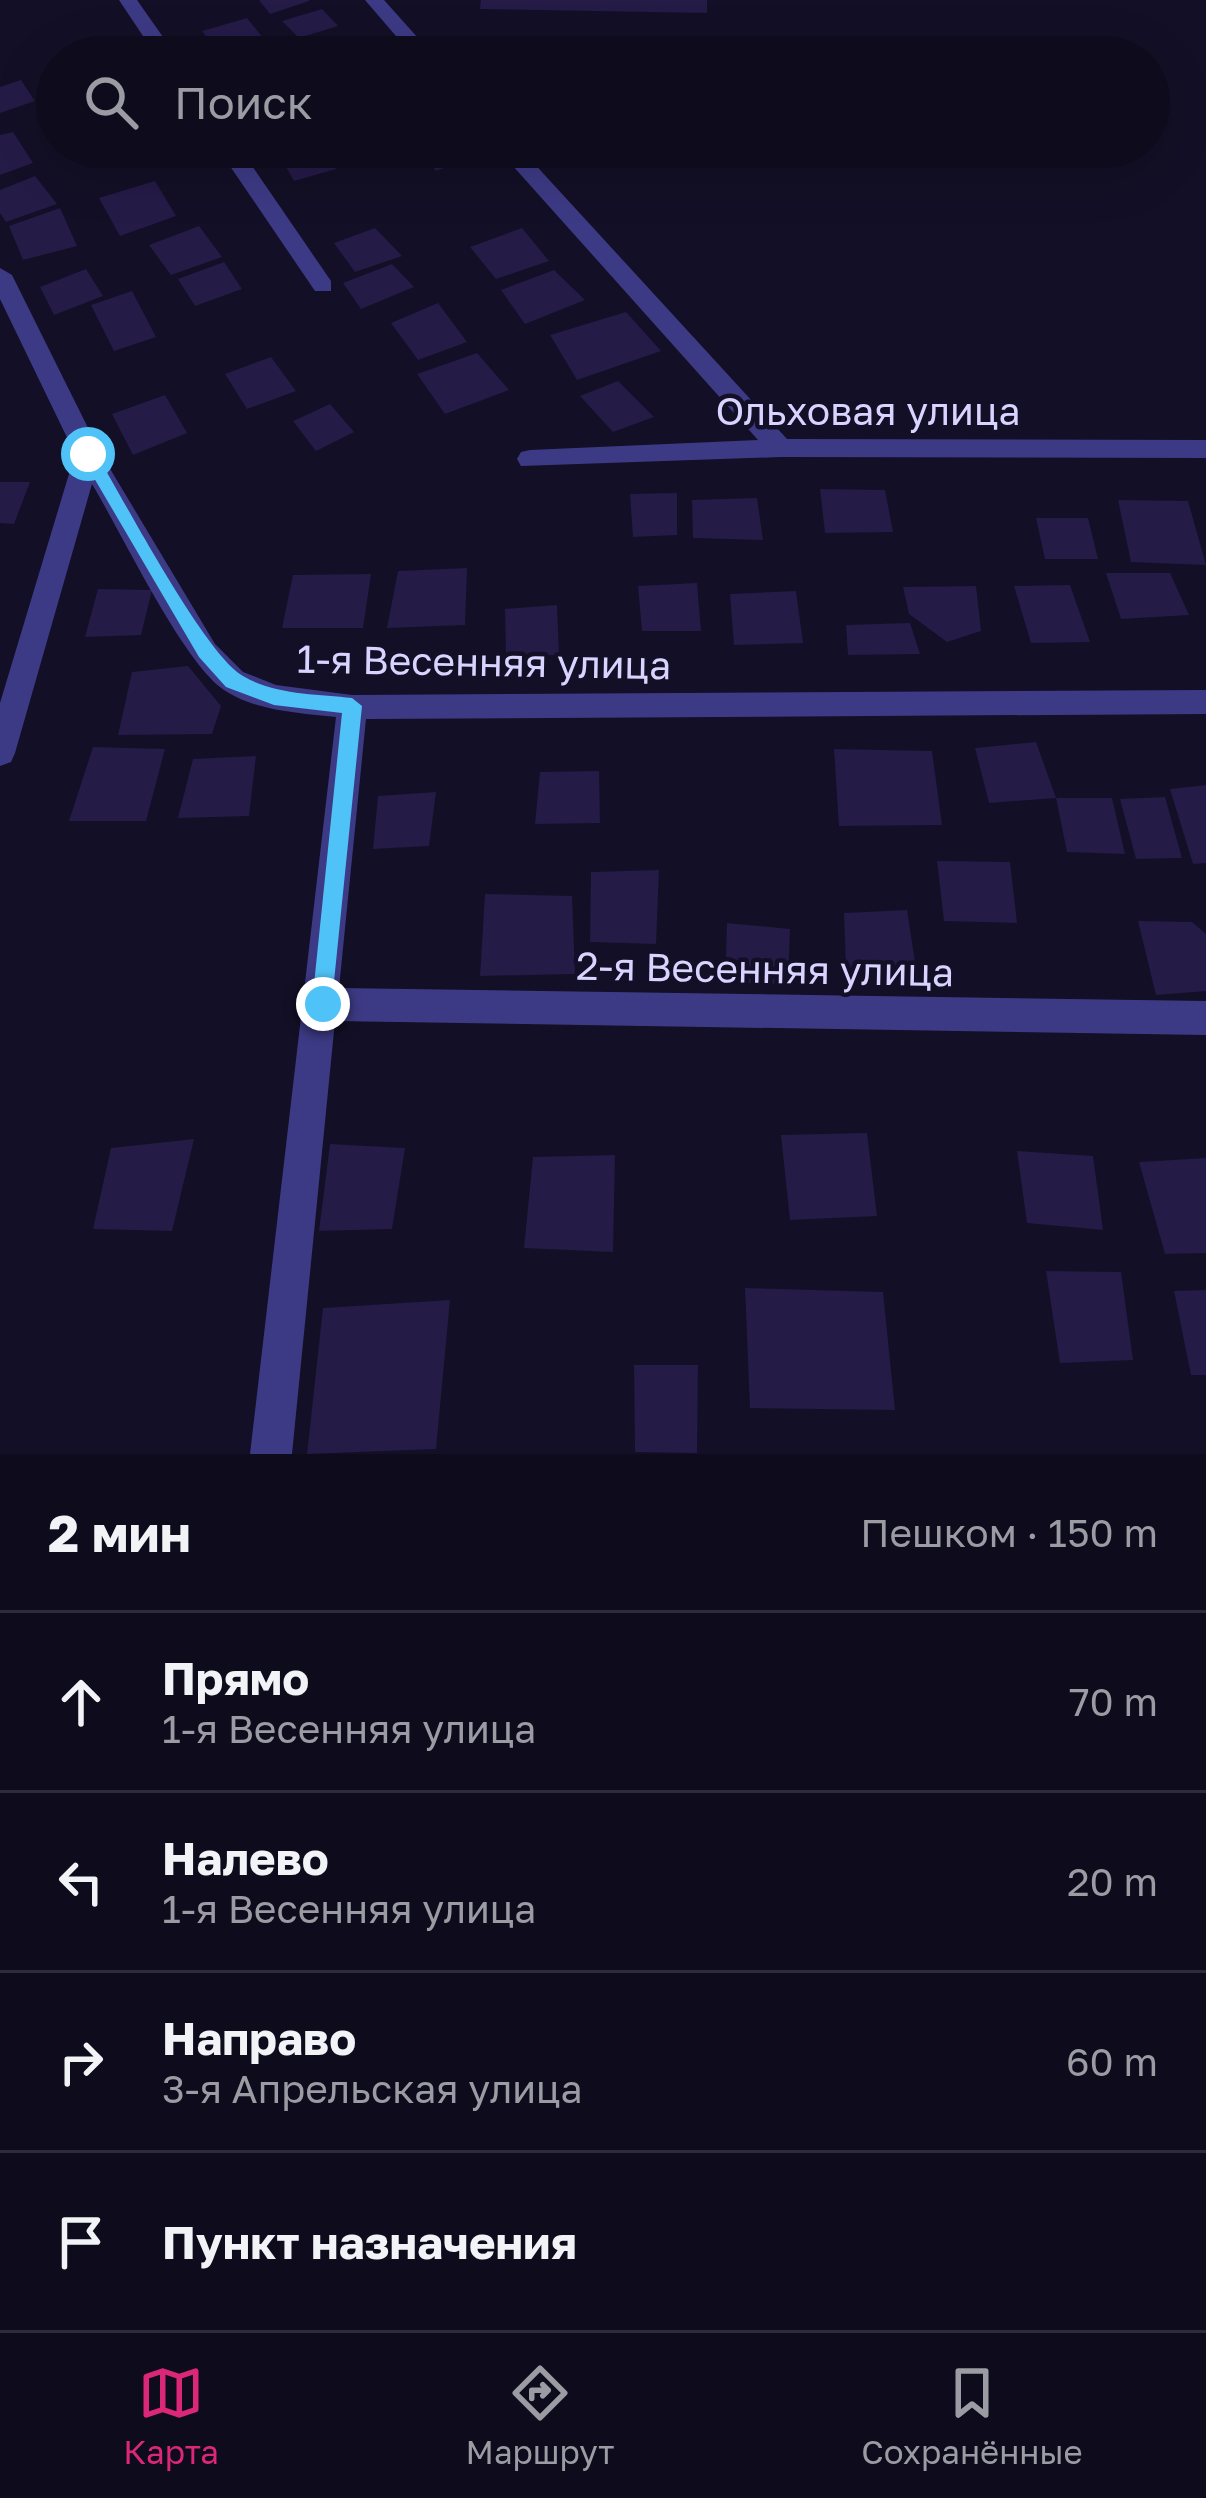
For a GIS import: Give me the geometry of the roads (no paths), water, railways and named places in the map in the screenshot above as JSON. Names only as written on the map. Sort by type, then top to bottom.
[{"type":"street","points":[[128,0],[153,36]]},
{"type":"street","points":[[374,0],[406,36]]},
{"type":"street","points":[[242,168],[323,286]]},
{"type":"street","points":[[526,168],[780,448]]},
{"type":"street","name":"1-я Весенняя улица","points":[[0,275],[88,454],[205,652],[233,681],[274,697],[352,706],[1206,702]]},
{"type":"street","name":"Ольховая улица","points":[[530,459],[780,448],[1206,449]]},
{"type":"street","points":[[0,753],[88,454]]},
{"type":"street","points":[[271,1454],[352,706]]},
{"type":"street","name":"2-я Весенняя улица","points":[[323,1004],[1206,1018]]}]
